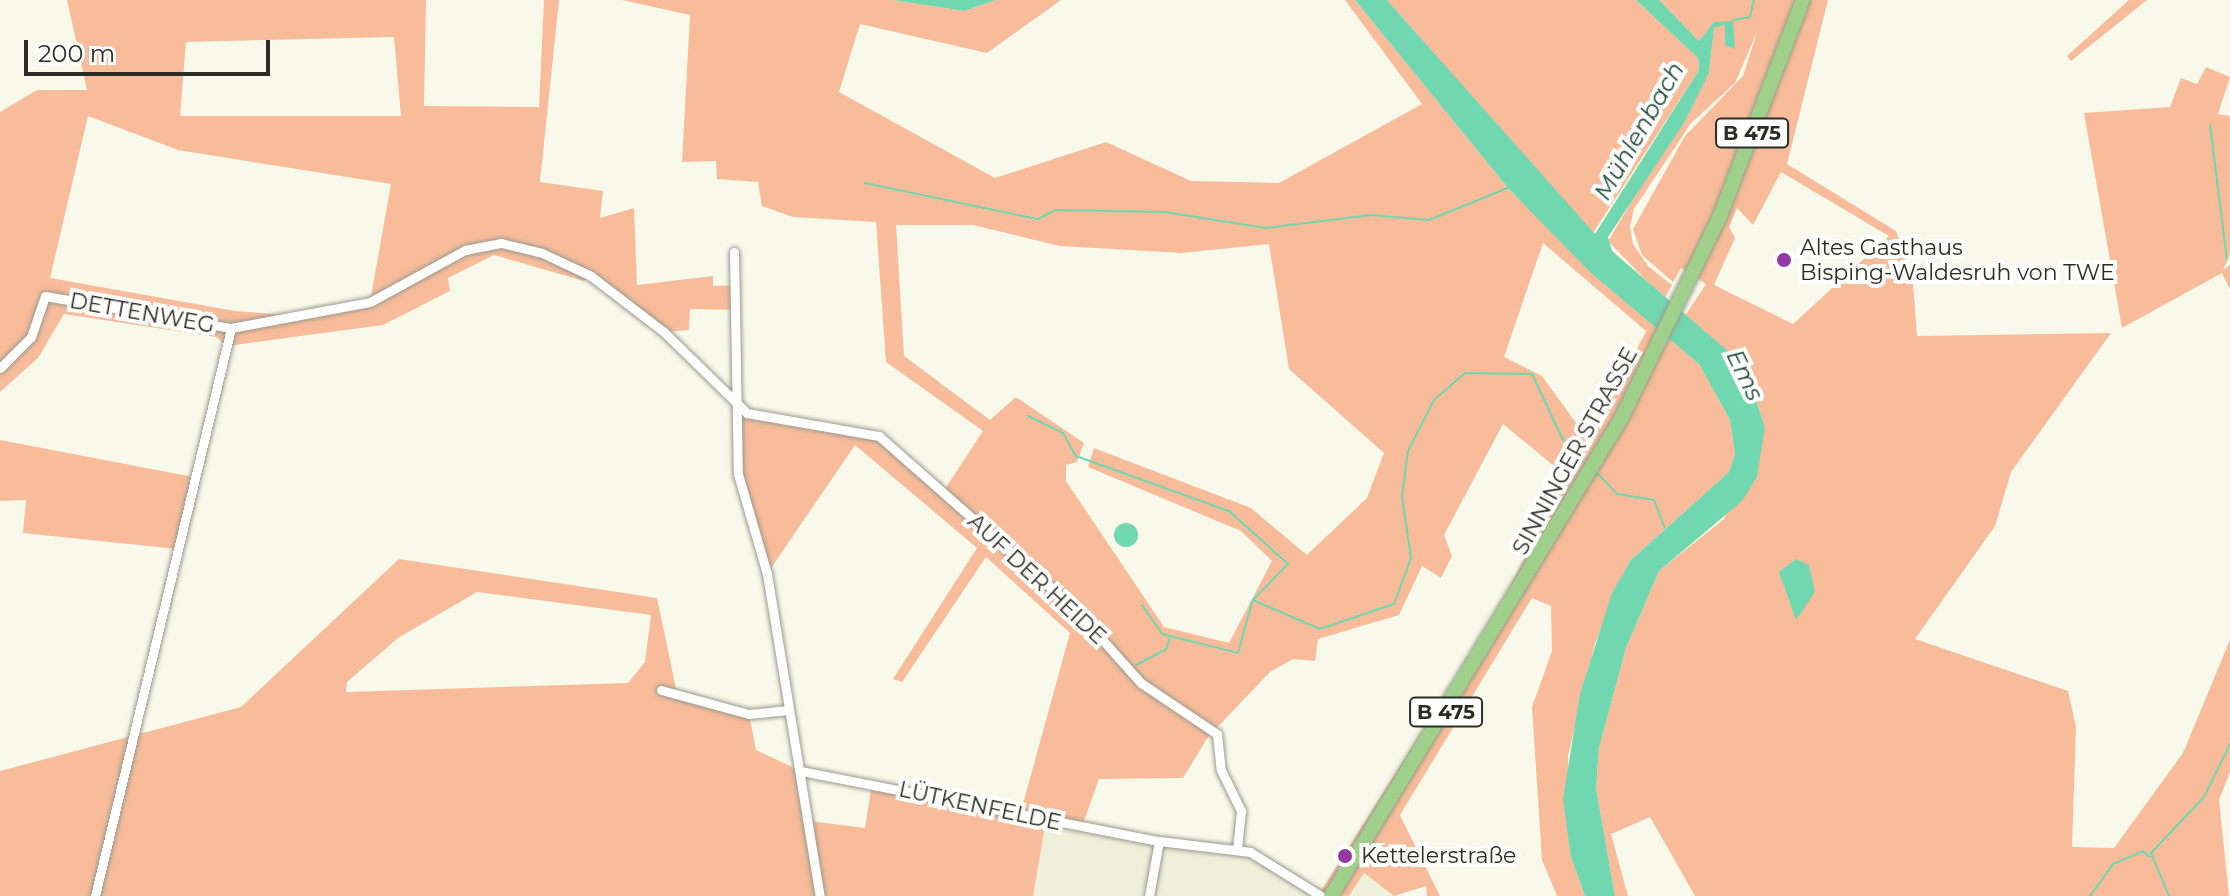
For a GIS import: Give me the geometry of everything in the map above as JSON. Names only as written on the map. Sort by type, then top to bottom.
[{"type":"main road","name":"SINNINGER STRASSE","points":[[1331,896],[1583,487],[1697,265],[1803,0]]},
{"type":"street","points":[[95,896],[231,328],[370,302],[465,250],[501,243],[591,276],[664,332],[737,407]]},
{"type":"street","points":[[734,252],[738,474],[767,574],[820,896]]},
{"type":"street","name":"DETTENWEG","points":[[0,368],[31,337],[45,296],[231,328]]},
{"type":"street","name":"AUF DER HEIDE","points":[[737,407],[879,436],[1075,609],[1141,683],[1217,734],[1221,770],[1241,811],[1237,849]]},
{"type":"street","points":[[661,690],[749,714],[789,710]]},
{"type":"street","name":"LÜTKENFELDE","points":[[801,771],[1159,841],[1237,849],[1276,864],[1321,896]]},
{"type":"street","points":[[1149,896],[1159,841]]},
{"type":"shaded area","points":[[67,0],[426,0],[424,106],[539,107],[544,0],[559,0],[540,182],[603,191],[600,218],[634,208],[637,285],[713,276],[713,286],[735,285],[735,310],[690,309],[689,330],[664,332],[591,276],[584,281],[494,255],[448,278],[450,291],[383,325],[227,346],[216,337],[64,314],[38,358],[0,392],[0,112],[37,90],[87,90]],"holes":[[[394,37],[401,116],[180,116],[186,42]],[[88,116],[178,150],[391,184],[370,302],[304,316],[235,311],[50,278]]]},
{"type":"shaded area","points":[[622,0],[893,0],[964,11],[996,0],[1061,0],[987,53],[860,24],[839,92],[995,178],[1106,142],[1191,181],[1279,183],[1422,104],[1345,0],[1355,0],[1508,188],[1591,272],[1699,364],[1730,420],[1735,454],[1729,472],[1631,560],[1595,643],[1568,756],[1571,857],[1585,896],[1557,896],[1542,860],[1532,707],[1552,651],[1551,606],[1532,598],[1400,815],[1440,896],[1427,896],[1426,886],[1394,896],[1364,873],[1349,896],[1319,894],[1496,615],[1565,475],[1503,424],[1444,535],[1452,556],[1441,578],[1422,566],[1399,615],[1318,639],[1315,661],[1293,659],[1270,672],[1208,737],[1183,778],[1099,779],[1082,827],[1046,821],[1033,896],[0,896],[0,771],[241,707],[399,559],[657,598],[678,698],[749,714],[756,750],[801,771],[810,821],[865,828],[872,784],[1021,811],[1070,633],[986,557],[902,682],[893,679],[977,548],[855,445],[767,574],[738,474],[737,407],[879,436],[943,492],[983,431],[886,362],[876,222],[793,217],[762,206],[758,182],[717,179],[716,161],[682,162],[690,15]],"holes":[[[896,225],[973,225],[1060,246],[1182,253],[1269,244],[1289,369],[1384,453],[1367,498],[1307,555],[1251,508],[1094,448],[1088,467],[1241,531],[1272,561],[1229,643],[1164,627],[1066,481],[1066,465],[1077,462],[1084,443],[1016,397],[990,420],[904,356]],[[1543,243],[1646,331],[1590,442],[1542,376],[1504,357]],[[477,592],[651,615],[645,662],[628,683],[346,692],[347,682],[398,638]]]},
{"type":"shaded area","points":[[1387,0],[1636,0],[1698,58],[1699,70],[1593,233]]},
{"type":"shaded area","points":[[1659,0],[1828,0],[1787,164],[1896,231],[1913,282],[1917,336],[2111,333],[2011,472],[1995,526],[1915,639],[2068,691],[2076,727],[2072,847],[2114,848],[2183,753],[2230,640],[2230,772],[2219,800],[2229,896],[1695,896],[1650,817],[1611,834],[1628,896],[1615,896],[1596,788],[1599,748],[1626,648],[1659,571],[1724,519],[1765,427],[1750,382],[1685,316],[1706,284],[1681,268],[1673,282],[1642,255],[1633,229],[1685,136],[1743,76],[1757,32],[1735,83],[1691,123],[1634,209],[1630,226],[1633,244],[1648,266],[1672,285],[1664,299],[1608,241],[1709,73],[1714,28],[1725,25],[1725,45],[1730,43],[1730,23],[1714,23],[1699,41]],"holes":[[[1781,172],[1889,236],[1793,324],[1714,285],[1735,238],[1729,227],[1737,208],[1753,225]]]},
{"type":"shaded area","points":[[2129,0],[2147,0],[2071,61],[2067,56]]},
{"type":"shaded area","points":[[2206,67],[2230,77],[2218,114],[2230,116],[2230,255],[2223,270],[2230,265],[2230,290],[2222,273],[2122,328],[2084,113],[2170,107],[2181,78],[2197,84]]},
{"type":"shaded area","points":[[0,440],[193,477],[177,549],[23,533],[26,500],[0,501]]},
{"type":"shaded area","points":[[1046,821],[1237,849],[1321,896],[1033,896]]},
{"type":"shaded area","points":[[1364,873],[1394,896],[1349,896]]},
{"type":"water","points":[[893,0],[996,0],[964,11]]},
{"type":"water","name":"Ems","points":[[1355,0],[1387,0],[1595,234],[1699,70],[1698,58],[1636,0],[1659,0],[1699,41],[1714,22],[1733,21],[1735,49],[1725,45],[1725,25],[1714,28],[1709,73],[1684,123],[1608,237],[1612,251],[1729,352],[1750,382],[1765,427],[1757,477],[1742,501],[1659,571],[1626,648],[1599,748],[1596,788],[1615,896],[1585,896],[1571,857],[1563,799],[1580,694],[1612,593],[1631,560],[1729,472],[1735,454],[1730,420],[1699,364],[1591,273],[1508,188]]},
{"type":"water","points":[[1121,523],[1131,523],[1138,530],[1138,540],[1131,547],[1121,547],[1114,540],[1114,530]]},
{"type":"water","points":[[1796,559],[1809,565],[1815,592],[1796,620],[1779,572]]},
{"type":"waterway","points":[[1733,20],[1750,17],[1754,0]]},
{"type":"waterway","points":[[2210,125],[2227,259]]},
{"type":"waterway","points":[[865,183],[1038,219],[1056,210],[1165,212],[1266,228],[1371,215],[1429,220],[1508,188]]},
{"type":"waterway","points":[[1028,416],[1063,433],[1076,456],[1229,511],[1288,564],[1253,600],[1320,629],[1394,604],[1411,558],[1402,497],[1408,451],[1434,400],[1465,373],[1532,374],[1562,438],[1586,466]]},
{"type":"waterway","points":[[1595,471],[1617,494],[1654,500],[1665,528]]},
{"type":"waterway","points":[[1142,605],[1162,634],[1238,653],[1252,602]]},
{"type":"waterway","points":[[1136,665],[1166,649],[1170,638]]},
{"type":"waterway","points":[[2169,896],[2151,853],[2204,797],[2230,744]]},
{"type":"waterway","points":[[2090,896],[2113,864],[2143,851],[2150,857]]},
{"type":"place","name":"Altes Gasthaus Bisping-Waldesruh von TWE","points":[[1784,260]]},
{"type":"place","name":"Kettelerstraße","points":[[1345,856]]},
{"type":"water label","name":"Mühlenbach","points":[[1639,131]]}]
